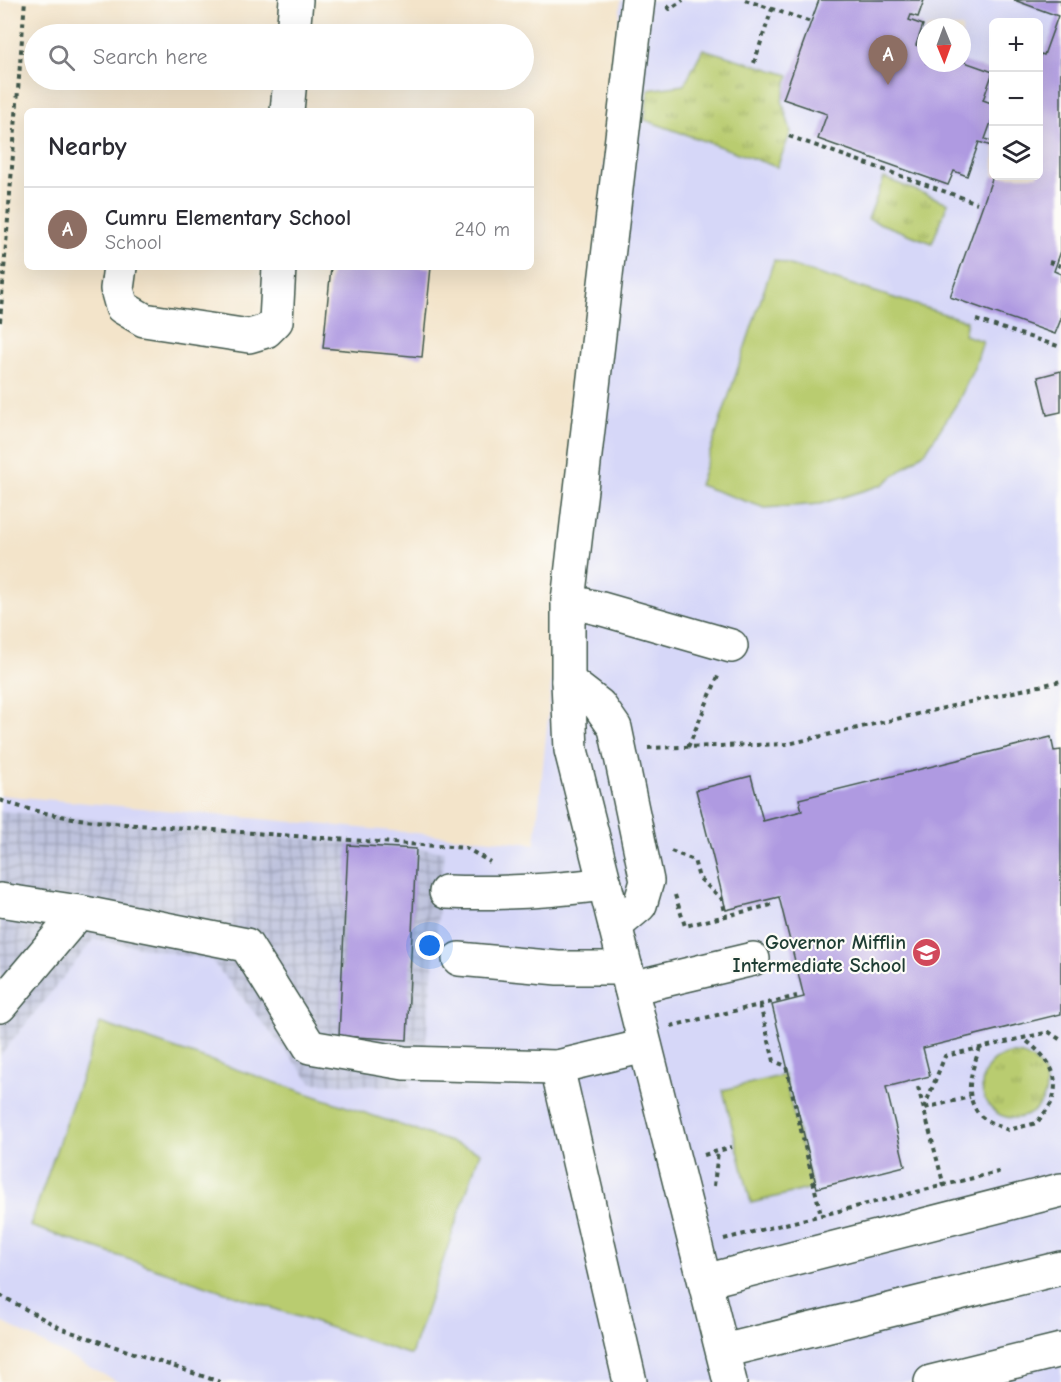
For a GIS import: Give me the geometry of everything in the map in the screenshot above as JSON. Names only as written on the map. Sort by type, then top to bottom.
[{"type":"lane","points":[[294,24],[296,0]]},
{"type":"lane","points":[[648,4],[568,601],[571,750],[628,978],[657,1036],[705,1281],[727,1366],[1061,1268]]},
{"type":"lane","points":[[287,108],[289,90]]},
{"type":"lane","points":[[120,270],[117,289],[122,307],[144,320],[249,336],[266,331],[276,321],[279,270]]},
{"type":"lane","points":[[568,601],[731,646]]},
{"type":"lane","points":[[568,681],[599,705],[615,728],[647,881],[640,905],[615,926]]},
{"type":"lane","points":[[446,892],[547,891],[605,884]]},
{"type":"lane","points":[[0,900],[79,912],[246,945],[310,1047],[404,1063],[557,1067],[657,1036]]},
{"type":"lane","points":[[0,1006],[79,912]]},
{"type":"lane","points":[[459,959],[558,968],[628,978],[753,959]]},
{"type":"lane","points":[[557,1067],[630,1382]]},
{"type":"lane","points":[[705,1281],[1061,1190]]},
{"type":"lane","points":[[931,1382],[1061,1350]]},
{"type":"path","points":[[24,24],[26,0]]},
{"type":"path","points":[[648,4],[683,0]]},
{"type":"path","points":[[745,0],[812,22]]},
{"type":"path","points":[[754,63],[772,9]]},
{"type":"path","points":[[0,322],[24,25]]},
{"type":"path","points":[[789,136],[976,203]]},
{"type":"path","points":[[1050,262],[1061,266]]},
{"type":"path","points":[[976,320],[1061,347]]},
{"type":"path","points":[[688,747],[731,646]]},
{"type":"path","points":[[620,749],[788,744],[1061,681]]},
{"type":"path","points":[[0,800],[49,814],[140,825],[466,848],[493,864]]},
{"type":"path","points":[[662,848],[694,860],[699,878],[722,898],[726,916]]},
{"type":"path","points":[[675,892],[685,926],[771,905]]},
{"type":"path","points":[[657,1036],[797,996]]},
{"type":"path","points":[[760,1005],[774,1061],[786,1066],[822,1215]]},
{"type":"path","points":[[924,1108],[945,1056],[1049,1032],[1061,1040]]},
{"type":"path","points":[[980,1048],[970,1074],[970,1097],[979,1115],[1008,1130],[1037,1123],[1053,1100],[1059,1076],[1045,1056],[1023,1038]]},
{"type":"path","points":[[918,1087],[951,1218]]},
{"type":"path","points":[[924,1108],[970,1097]]},
{"type":"path","points":[[699,1156],[732,1147]]},
{"type":"path","points":[[717,1237],[725,1239],[1008,1170]]},
{"type":"path","points":[[0,1295],[62,1329],[220,1382]]},
{"type":"shaded area","points":[[621,0],[1061,0],[1061,1382],[118,1382],[0,1321],[0,795],[535,844]]},
{"type":"shaded area","points":[[0,811],[444,851],[425,1050],[404,1063],[411,1087],[312,1083],[211,960],[94,939],[0,1056]]},
{"type":"green space","points":[[703,49],[789,75],[782,100],[791,132],[777,167],[645,120],[648,90],[684,85]]},
{"type":"green space","points":[[884,178],[948,203],[932,243],[868,219]]},
{"type":"green space","points":[[774,260],[967,321],[964,335],[983,341],[975,366],[958,402],[926,451],[882,485],[820,504],[765,508],[699,485]]},
{"type":"green space","points":[[100,1023],[480,1152],[411,1355],[30,1226]]},
{"type":"green space","points":[[1008,1054],[1020,1054],[1037,1063],[1044,1074],[1046,1086],[1044,1098],[1037,1109],[1020,1118],[1008,1118],[996,1113],[987,1104],[982,1092],[982,1080],[987,1068],[996,1059]]},
{"type":"green space","points":[[784,1075],[812,1188],[751,1203],[723,1090]]},
{"type":"building","points":[[819,0],[924,0],[918,17],[911,15],[909,20],[917,23],[917,72],[971,72],[971,64],[989,71],[989,83],[983,100],[989,102],[989,128],[985,139],[989,140],[989,145],[979,142],[967,176],[954,171],[948,185],[818,139],[827,114],[783,99]]},
{"type":"building","points":[[1014,0],[1061,0],[1061,251],[1054,271],[1061,274],[1061,319],[1055,334],[950,297],[992,180],[1043,180],[1043,55],[1058,16]]},
{"type":"building","points":[[331,270],[431,270],[422,357],[323,348]]},
{"type":"building","points":[[1061,371],[1061,412],[1047,415],[1038,377]]},
{"type":"building","name":"Governor Mifflin Intermediate School","points":[[1051,737],[1054,751],[1061,750],[1061,1014],[923,1048],[930,1076],[886,1087],[905,1166],[817,1188],[772,1005],[804,997],[779,897],[726,910],[696,790],[751,776],[763,821],[802,811],[799,799]]},
{"type":"building","points":[[348,845],[416,849],[407,1040],[339,1036]]},
{"type":"place","name":"Cumru Elementary School","points":[[888,85]]},
{"type":"place","name":"Governor Mifflin Intermediate School","points":[[927,953]]}]
